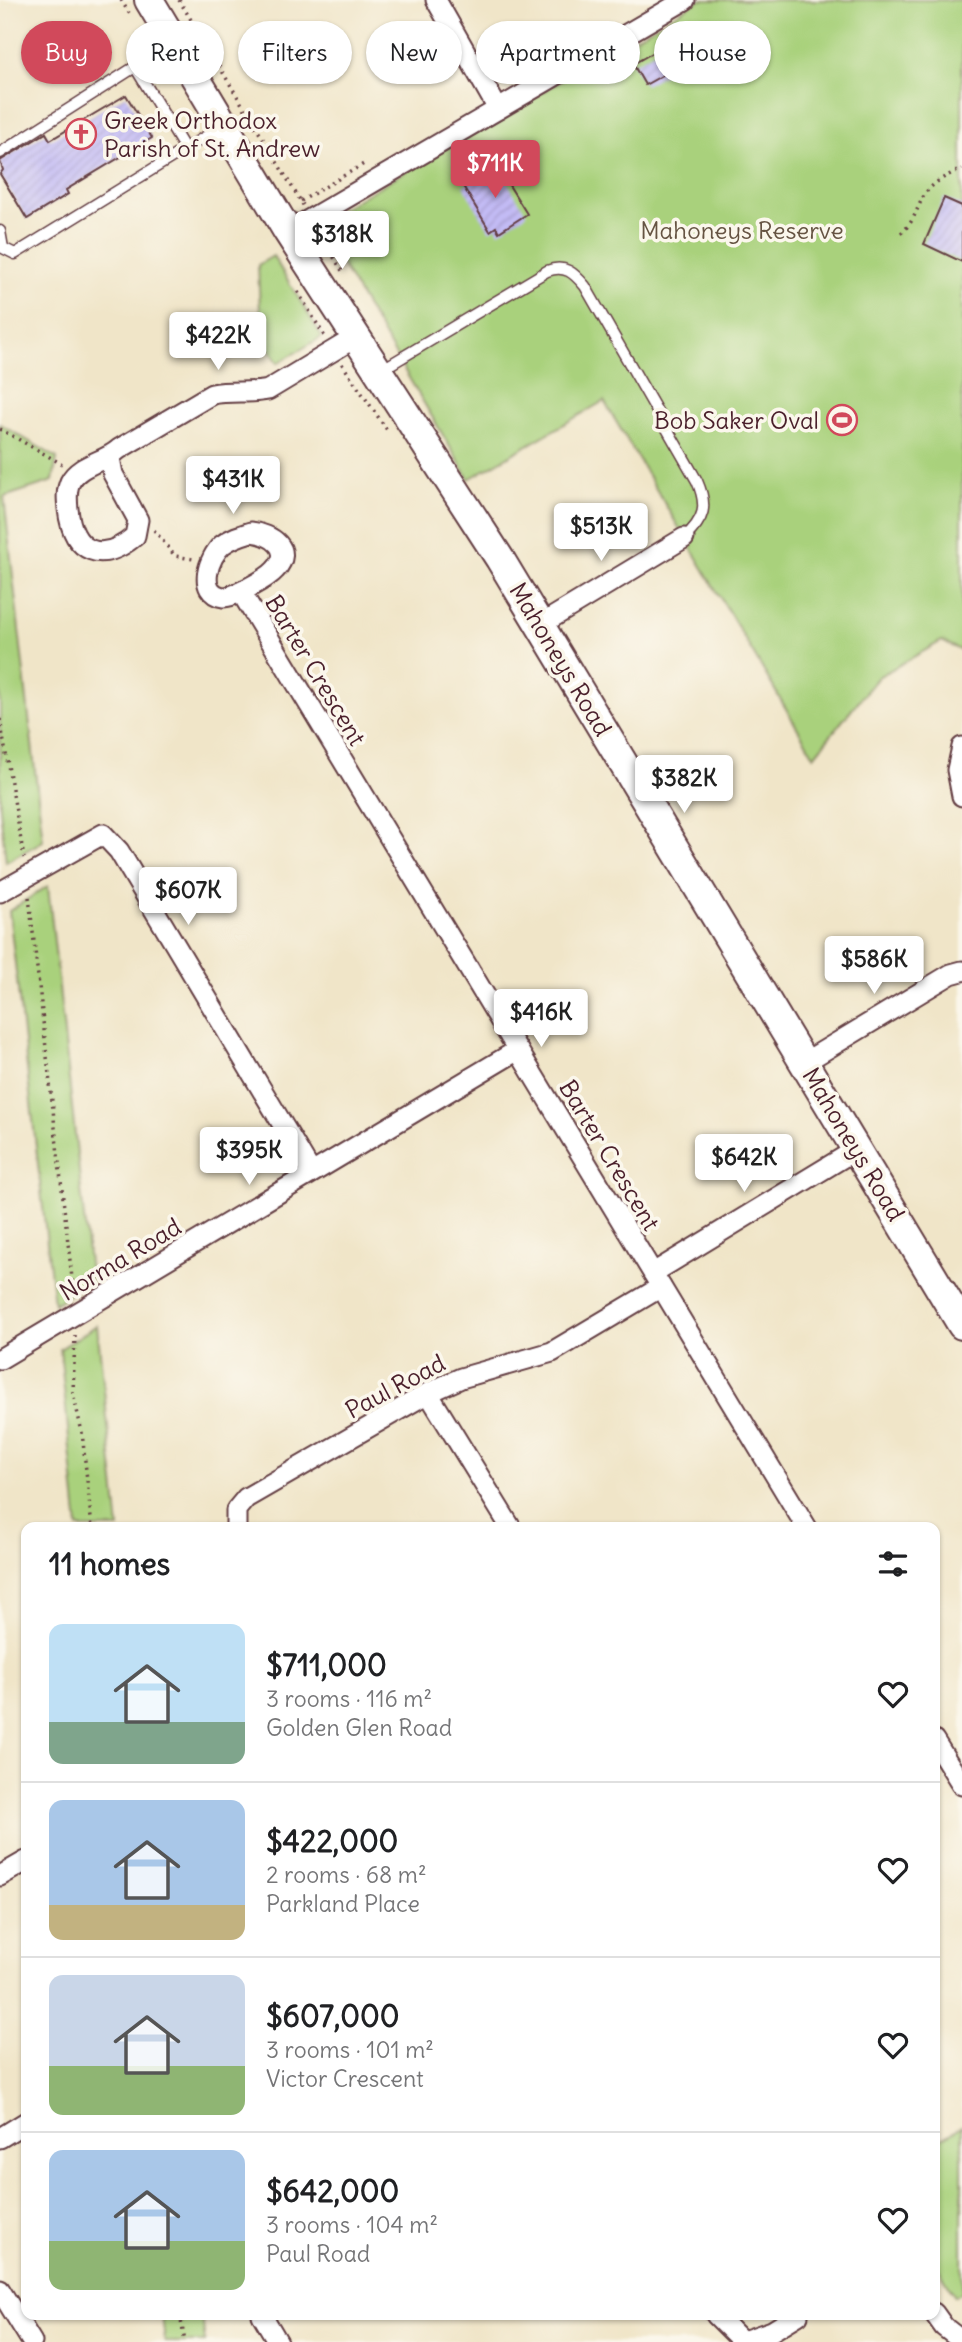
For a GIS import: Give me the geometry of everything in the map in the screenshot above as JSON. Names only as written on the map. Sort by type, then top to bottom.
[{"type":"main road","name":"Mahoneys Road","points":[[149,0],[162,21]]},
{"type":"main road","name":"Mahoneys Road","points":[[199,84],[288,232],[500,559],[962,1325]]},
{"type":"street","points":[[436,0],[498,109]]},
{"type":"street","points":[[288,232],[685,0]]},
{"type":"street","points":[[110,458],[113,474],[138,520],[135,536],[121,547],[104,551],[88,549],[78,543],[70,528],[67,494],[69,483],[77,472],[110,458],[119,449],[212,394],[268,390],[356,337]]},
{"type":"street","name":"Barter Crescent","points":[[251,532],[264,533],[275,539],[281,550],[281,561],[275,571],[241,592],[222,597],[214,593],[206,576],[209,562],[221,546],[236,536],[251,532]]},
{"type":"street","points":[[540,625],[684,538]]},
{"type":"street","name":"Barter Crescent","points":[[241,592],[803,1522]]},
{"type":"street","points":[[962,747],[957,770],[962,796]]},
{"type":"street","points":[[0,892],[103,834],[119,851],[311,1172]]},
{"type":"street","points":[[805,1062],[951,974],[962,971]]},
{"type":"street","name":"Norma Road","points":[[0,1359],[518,1050]]},
{"type":"street","name":"Paul Road","points":[[236,1519],[246,1498],[428,1393],[461,1378],[552,1352],[858,1149]]},
{"type":"street","points":[[428,1393],[507,1522]]},
{"type":"street","points":[[940,1750],[962,1785]]},
{"type":"street","points":[[0,1876],[21,1864]]},
{"type":"street","points":[[0,2138],[21,2125]]},
{"type":"street","points":[[0,2290],[32,2342]]},
{"type":"street","points":[[265,2320],[278,2342]]},
{"type":"street","points":[[715,2320],[721,2342]]},
{"type":"street","points":[[719,2320],[740,2341],[768,2336],[791,2320]]},
{"type":"street","points":[[939,2320],[962,2341]]},
{"type":"lane","points":[[0,153],[126,73]]},
{"type":"lane","points":[[145,84],[185,149]]},
{"type":"lane","points":[[0,231],[4,248],[15,254],[224,125]]},
{"type":"lane","points":[[377,372],[547,271],[556,267],[566,269],[576,275],[585,286],[705,499],[694,529],[684,538]]},
{"type":"path","points":[[901,233],[910,226],[929,190],[951,173],[962,169]]},
{"type":"path","points":[[0,429],[77,472]]},
{"type":"path","points":[[138,520],[150,525],[175,556],[209,562]]},
{"type":"path","points":[[0,719],[27,877],[76,1314],[73,1393],[82,1432],[91,1522]]},
{"type":"path","points":[[181,2320],[185,2342]]},
{"type":"green space","name":"Mahoneys Reserve","points":[[700,0],[962,0],[962,651],[942,641],[878,677],[814,756],[604,401],[469,479],[317,223],[556,84],[640,84],[640,35],[654,27],[654,84],[771,84],[771,21],[664,21]]},
{"type":"green space","points":[[273,256],[322,337],[278,363],[261,335],[258,265]]},
{"type":"green space","points":[[0,424],[57,458],[53,481],[4,497],[43,841],[6,862],[0,809]]},
{"type":"green space","points":[[48,886],[91,1282],[54,1304],[9,911]]},
{"type":"green space","points":[[97,1325],[118,1522],[77,1522],[60,1349]]},
{"type":"green space","points":[[962,2126],[962,2292],[955,2296],[940,2270],[940,2139]]},
{"type":"green space","points":[[163,2320],[203,2320],[205,2342],[165,2342]]},
{"type":"building","points":[[654,52],[654,80],[645,85],[640,76],[640,60]]},
{"type":"building","points":[[126,95],[152,138],[66,190],[68,194],[27,219],[0,174],[3,170],[0,161],[46,133],[50,140]]},
{"type":"building","points":[[497,166],[527,214],[499,232],[496,227],[490,231],[463,186]]},
{"type":"building","points":[[944,198],[962,206],[962,262],[924,244]]},
{"type":"place","name":"Greek Orthodox Parish of St. Andrew","points":[[81,134]]},
{"type":"place","name":"Bob Saker Oval","points":[[842,420]]}]
